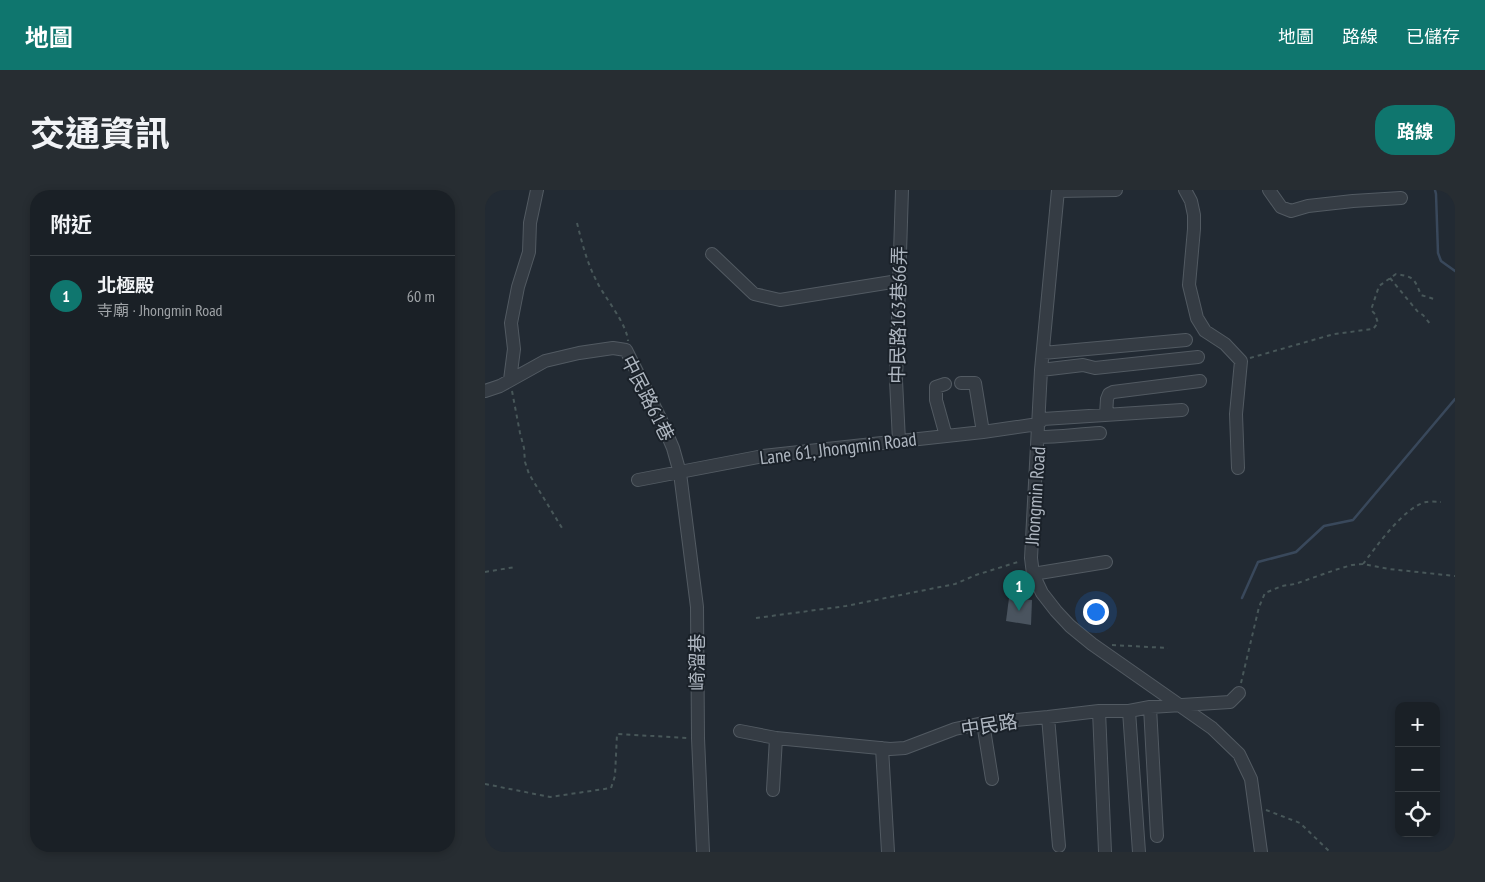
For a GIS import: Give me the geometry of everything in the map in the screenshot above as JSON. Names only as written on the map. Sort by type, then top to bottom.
[{"type":"street","points":[[510,380],[515,349],[511,324],[518,287],[529,252],[530,224],[537,190]]},
{"type":"street","name":"中民路163巷66弄","points":[[899,441],[896,380],[902,190]]},
{"type":"street","points":[[1058,190],[1116,190]]},
{"type":"street","name":"Jhongmin Road","points":[[1058,190],[1041,370],[1031,558],[1033,574],[1042,593],[1055,611],[1070,626],[1092,644],[1212,728],[1239,754],[1251,779],[1261,852]]},
{"type":"street","points":[[1185,190],[1191,201],[1194,215],[1189,285],[1197,318],[1205,330],[1225,344],[1241,361],[1236,414],[1238,468]]},
{"type":"street","points":[[1269,190],[1281,208],[1291,211],[1308,206],[1401,198]]},
{"type":"street","points":[[712,254],[754,294],[780,300],[898,281]]},
{"type":"street","points":[[1043,353],[1186,340]]},
{"type":"street","name":"中民路61巷","points":[[485,392],[500,386],[545,361],[613,348],[626,350],[670,441],[680,473]]},
{"type":"street","points":[[1041,370],[1083,365],[1095,368],[1198,357]]},
{"type":"street","points":[[1106,415],[1107,399],[1109,394],[1113,392],[1200,381]]},
{"type":"street","points":[[961,383],[975,383],[983,432]]},
{"type":"street","points":[[945,384],[936,387],[936,400],[946,436]]},
{"type":"street","points":[[1100,433],[1056,437],[1038,430],[1043,419],[1182,410]]},
{"type":"street","name":"Lane 61, Jhongmin Road","points":[[638,480],[763,456],[983,432],[1038,430]]},
{"type":"street","name":"崎溜巷","points":[[680,473],[697,607],[697,738],[703,852]]},
{"type":"street","points":[[1033,574],[1106,562]]},
{"type":"street","name":"中民路","points":[[739,731],[776,738],[882,748],[905,748],[955,730],[983,723],[1048,718],[1099,711],[1230,702],[1239,693]]},
{"type":"street","points":[[1150,708],[1157,836]]},
{"type":"street","points":[[1129,710],[1139,852]]},
{"type":"street","points":[[1099,711],[1105,852]]},
{"type":"street","points":[[1048,718],[1059,846]]},
{"type":"street","points":[[983,723],[992,779]]},
{"type":"street","points":[[773,790],[776,738]]},
{"type":"street","points":[[882,748],[888,852]]},
{"type":"path","points":[[577,222],[585,253],[597,282],[628,339],[626,350]]},
{"type":"path","points":[[1241,361],[1334,334],[1373,329],[1378,323],[1375,314],[1371,310],[1379,286],[1396,274],[1410,276],[1416,283],[1421,295],[1434,300]]},
{"type":"path","points":[[1389,278],[1417,312],[1423,314],[1431,324]]},
{"type":"path","points":[[510,380],[514,409],[529,474],[562,528]]},
{"type":"path","points":[[1363,564],[1382,538],[1414,508],[1425,502],[1441,502]]},
{"type":"path","points":[[756,618],[846,606],[955,584],[976,575],[1031,558]]},
{"type":"path","points":[[1239,693],[1259,607],[1265,593],[1335,570],[1363,564],[1389,569],[1455,576]]},
{"type":"path","points":[[485,572],[515,566]]},
{"type":"path","points":[[1111,645],[1167,648]]},
{"type":"path","points":[[485,784],[550,796],[611,788],[615,776],[617,734],[697,738]]},
{"type":"path","points":[[1254,805],[1300,823],[1330,852]]},
{"type":"building","points":[[1009,598],[1032,600],[1031,625],[1006,621]]},
{"type":"waterway","points":[[1435,190],[1438,253],[1441,261],[1455,271]]},
{"type":"waterway","points":[[1242,598],[1258,562],[1296,552],[1324,526],[1353,520],[1455,399]]},
{"type":"place","name":"北極殿","points":[[1019,611]]}]
